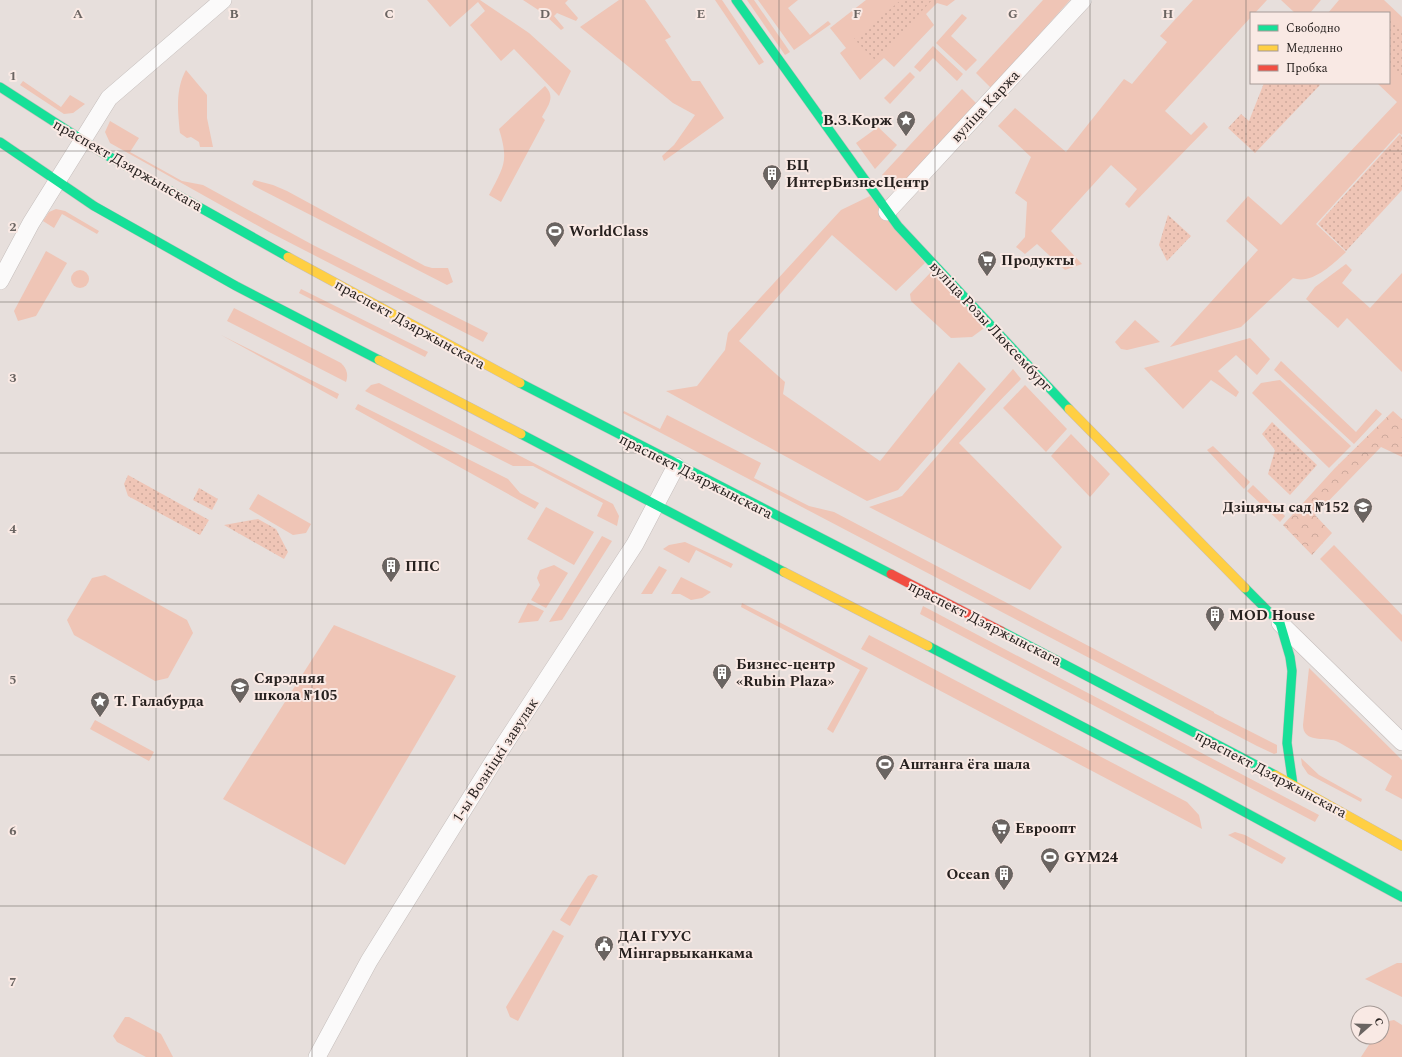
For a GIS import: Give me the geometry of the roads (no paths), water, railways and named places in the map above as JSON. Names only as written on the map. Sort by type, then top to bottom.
[{"type":"main road","name":"вуліца Розы Люксембург","points":[[736,0],[887,212],[933,264],[1079,419],[1280,623],[1290,657],[1292,671],[1287,743],[1293,785]]},
{"type":"main road","name":"праспект Дзяржынскага","points":[[0,87],[84,141],[312,271],[514,382],[1023,642],[1293,785],[1402,846]]},
{"type":"main road","points":[[0,142],[94,206],[236,286],[1194,785],[1402,897]]},
{"type":"street","points":[[0,281],[57,180],[84,141],[109,98],[223,0]]},
{"type":"street","name":"вуліца Каржа","points":[[887,212],[1083,0]]},
{"type":"street","name":"1-ы Возніцкі завулак","points":[[317,1057],[358,979],[498,754],[631,550],[657,506],[676,466]]},
{"type":"street","name":"вуліца Розы Люксембург","points":[[1280,623],[1402,742]]},
{"type":"street","points":[[1292,671],[1306,659],[1319,660]]},
{"type":"place","name":"В.З.Корж","points":[[906,137]]},
{"type":"place","name":"БЦ ИнтерБизнесЦентр","points":[[772,191]]},
{"type":"place","name":"WorldClass","points":[[555,248]]},
{"type":"place","name":"Продукты","points":[[987,277]]},
{"type":"place","name":"Дзіцячы сад №152","points":[[1363,524]]},
{"type":"place","name":"ППС","points":[[391,583]]},
{"type":"place","name":"MOD House","points":[[1215,632]]},
{"type":"place","name":"Бизнес-центр «Rubin Plaza»","points":[[722,690]]},
{"type":"place","name":"Сярэдняя школа №105","points":[[240,704]]},
{"type":"place","name":"Т. Галабурда","points":[[100,718]]},
{"type":"place","name":"Аштанга ёга шала","points":[[885,781]]},
{"type":"place","name":"Евроопт","points":[[1001,845]]},
{"type":"place","name":"GYM24","points":[[1050,874]]},
{"type":"place","name":"Ocean","points":[[1004,891]]},
{"type":"place","name":"ДАІ ГУУС Мінгарвыканкама","points":[[604,962]]}]
